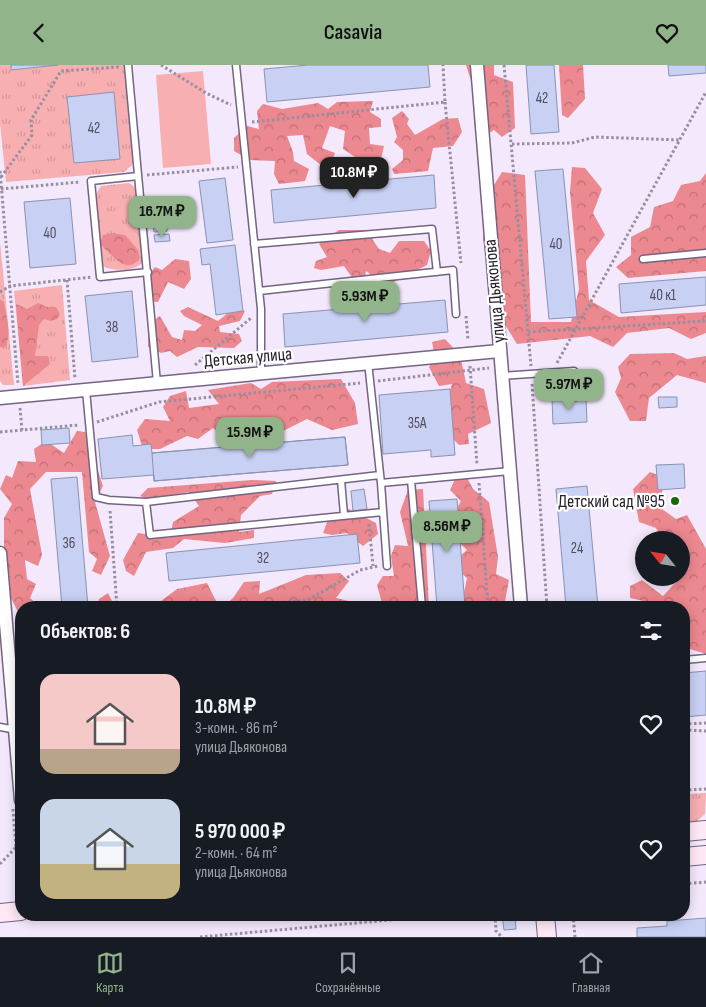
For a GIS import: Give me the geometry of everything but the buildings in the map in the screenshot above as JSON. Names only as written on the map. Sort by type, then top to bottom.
[{"type":"main road","points":[[690,831],[706,830]]},
{"type":"main road","points":[[690,856],[706,855]]},
{"type":"main road","points":[[0,913],[15,912]]},
{"type":"main road","points":[[546,921],[547,937]]},
{"type":"street","name":"улица Дьяконова","points":[[476,65],[521,601]]},
{"type":"street","name":"Детская улица","points":[[0,398],[499,351]]},
{"type":"street","points":[[0,553],[15,719]]},
{"type":"lane","points":[[236,65],[261,309],[261,373]]},
{"type":"lane","points":[[128,66],[158,383]]},
{"type":"lane","points":[[138,176],[91,181],[100,277],[148,272]]},
{"type":"lane","points":[[254,245],[432,229],[437,272]]},
{"type":"lane","points":[[643,259],[706,253]]},
{"type":"lane","points":[[259,291],[453,270],[456,314]]},
{"type":"lane","points":[[368,362],[381,483],[387,566]]},
{"type":"lane","points":[[501,372],[574,371],[576,397]]},
{"type":"lane","points":[[81,390],[90,424],[96,497],[109,500],[146,502],[380,475]]},
{"type":"lane","points":[[381,483],[510,471]]},
{"type":"lane","points":[[341,480],[344,515]]},
{"type":"lane","points":[[411,480],[421,601]]},
{"type":"lane","points":[[146,502],[150,535],[383,511]]},
{"type":"lane","points":[[690,659],[706,658]]},
{"type":"lane","points":[[0,727],[15,730]]},
{"type":"path","points":[[1,177],[32,135],[31,120],[61,71],[61,65]]},
{"type":"path","points":[[161,65],[206,93],[240,110]]},
{"type":"path","points":[[443,65],[461,266]]},
{"type":"path","points":[[504,65],[532,373],[547,601]]},
{"type":"path","points":[[61,71],[128,66]]},
{"type":"path","points":[[551,372],[577,330],[706,92]]},
{"type":"path","points":[[242,123],[446,102]]},
{"type":"path","points":[[512,144],[572,143],[595,137],[680,140]]},
{"type":"path","points":[[138,176],[246,166]]},
{"type":"path","points":[[0,171],[22,430]]},
{"type":"path","points":[[2,189],[91,181]]},
{"type":"path","points":[[0,292],[10,286],[100,277]]},
{"type":"path","points":[[67,279],[81,390]]},
{"type":"path","points":[[176,381],[261,309]]},
{"type":"path","points":[[466,315],[470,353]]},
{"type":"path","points":[[528,332],[706,321]]},
{"type":"path","points":[[0,432],[90,424],[159,402],[501,372]]},
{"type":"path","points":[[109,500],[116,601]]},
{"type":"path","points":[[368,513],[373,566]]},
{"type":"path","points":[[297,601],[308,600],[360,569],[373,566],[387,566]]},
{"type":"path","points":[[690,724],[706,723]]},
{"type":"path","points":[[690,730],[706,731]]},
{"type":"path","points":[[690,790],[706,789]]},
{"type":"path","points":[[0,864],[15,848]]},
{"type":"path","points":[[690,883],[706,882]]},
{"type":"path","points":[[200,937],[379,921]]},
{"type":"path","points":[[495,921],[496,931],[502,937]]},
{"type":"path","points":[[574,921],[575,937]]},
{"type":"green space","points":[[0,65],[11,65],[12,70],[58,65],[125,65],[135,158],[131,166],[124,172],[6,182],[0,123]],"holes":[[[114,93],[120,158],[74,163],[68,97]]]},
{"type":"green space","points":[[466,65],[494,65],[494,75],[513,82],[515,128],[502,137],[494,130],[479,140],[474,124],[474,90]]},
{"type":"green space","points":[[559,65],[583,65],[585,99],[568,118],[562,115]]},
{"type":"green space","points":[[203,71],[211,164],[163,168],[156,75]]},
{"type":"green space","points":[[373,101],[370,112],[381,119],[381,127],[369,128],[370,144],[384,146],[377,176],[355,176],[351,165],[355,157],[343,149],[345,131],[330,126],[322,148],[335,153],[331,163],[322,166],[307,154],[303,135],[287,136],[294,161],[309,169],[305,181],[279,184],[274,174],[275,161],[250,160],[234,151],[234,138],[247,126],[259,129],[257,111],[263,104],[282,109],[318,103],[328,109],[337,102]]},
{"type":"green space","points":[[402,111],[409,119],[407,124],[415,135],[443,119],[458,118],[462,132],[453,146],[433,148],[428,171],[394,174],[392,169],[403,160],[403,150],[394,142],[397,137],[392,118]]},
{"type":"green space","points":[[572,167],[585,168],[602,189],[593,213],[605,235],[586,261],[589,300],[619,317],[706,312],[706,333],[691,339],[669,328],[627,333],[613,347],[590,336],[517,344],[494,307],[483,240],[486,198],[502,172],[525,175],[531,322],[571,322],[579,289],[570,192]]},
{"type":"green space","points":[[706,173],[706,271],[628,278],[616,267],[631,255],[631,237],[650,227],[654,207],[673,201],[681,185],[700,181]]},
{"type":"green space","points":[[129,183],[136,188],[143,261],[140,265],[130,269],[111,269],[101,265],[95,196],[101,186]]},
{"type":"green space","points":[[339,230],[366,230],[379,249],[390,253],[399,241],[424,241],[431,251],[427,265],[386,286],[366,271],[364,285],[358,286],[344,266],[321,270],[314,268],[316,261],[327,257],[319,244]]},
{"type":"green space","points":[[112,233],[125,235],[138,250],[140,258],[135,263],[124,265],[100,244],[103,235]]},
{"type":"green space","points":[[0,242],[14,385],[3,385],[0,381]]},
{"type":"green space","points":[[175,259],[189,261],[191,279],[184,289],[168,282],[158,302],[145,301],[145,280],[155,267],[162,270]]},
{"type":"green space","points":[[62,285],[70,380],[23,386],[14,291]]},
{"type":"green space","points":[[0,299],[4,302],[8,326],[8,338],[4,348],[0,347]]},
{"type":"green space","points":[[38,303],[47,307],[56,307],[60,314],[57,319],[51,321],[44,319],[39,325],[35,356],[48,356],[50,364],[23,386],[16,304],[27,309]]},
{"type":"green space","points":[[188,307],[218,321],[233,309],[245,311],[240,321],[219,326],[220,332],[239,334],[242,341],[234,348],[198,347],[177,357],[170,351],[161,353],[148,347],[148,324],[160,316],[172,337],[182,340],[184,330],[195,331],[202,325],[184,316],[180,311]]},
{"type":"green space","points":[[445,339],[460,355],[466,383],[484,389],[491,423],[468,434],[469,444],[459,445],[450,436],[446,402],[452,384],[439,386],[429,367],[435,357],[432,342]]},
{"type":"green space","points":[[674,353],[687,359],[706,356],[706,383],[677,375],[649,398],[646,421],[630,421],[615,392],[621,378],[618,367],[630,354]]},
{"type":"green space","points":[[341,379],[355,403],[358,424],[332,430],[307,419],[283,431],[261,425],[251,438],[228,440],[213,428],[198,439],[187,436],[160,449],[143,449],[137,430],[145,419],[170,421],[163,407],[170,396],[186,391],[189,408],[219,404],[208,390],[251,383],[261,389],[272,382]]},
{"type":"green space","points":[[77,431],[85,432],[103,486],[95,502],[110,556],[101,575],[92,571],[97,559],[89,552],[82,472],[46,472],[30,489],[42,555],[38,566],[25,560],[27,579],[36,584],[30,598],[33,601],[15,601],[15,606],[4,584],[4,518],[12,504],[0,489],[6,475],[12,478],[18,461],[36,462],[34,449],[46,441],[64,453]]},
{"type":"green space","points":[[464,472],[473,489],[489,502],[498,557],[496,574],[509,580],[505,601],[462,601],[467,578],[459,571],[459,557],[467,550],[456,539],[454,513],[461,501],[450,490],[458,473]]},
{"type":"green space","points":[[650,472],[665,478],[659,507],[676,519],[687,515],[706,549],[706,654],[690,649],[690,601],[644,601],[630,598],[630,586],[635,584],[635,586],[650,586],[663,596],[672,586],[690,586],[690,531],[658,531],[656,528],[639,522],[633,489]]},
{"type":"green space","points":[[252,480],[276,481],[272,494],[260,496],[241,515],[239,532],[254,530],[254,538],[225,543],[184,539],[173,548],[146,552],[134,576],[126,571],[123,560],[138,533],[170,538],[173,522],[199,506],[189,492],[147,499],[140,496],[148,488]]},
{"type":"green space","points":[[423,489],[429,601],[381,601],[377,585],[383,576],[394,576],[391,556],[395,545],[408,546],[400,512],[408,490]]},
{"type":"green space","points":[[349,509],[376,523],[378,534],[363,546],[347,533],[332,535],[323,533],[330,514]]},
{"type":"green space","points":[[340,573],[349,581],[336,598],[349,601],[230,601],[244,582],[260,581],[259,594],[306,575]]},
{"type":"green space","points":[[207,583],[216,601],[161,601],[177,589]]},
{"type":"green space","points":[[108,593],[112,601],[98,601]]},
{"type":"green space","points":[[706,793],[705,814],[696,822],[690,822],[690,794]]},
{"type":"place","name":"Детский сад №95","points":[[675,501]]}]
